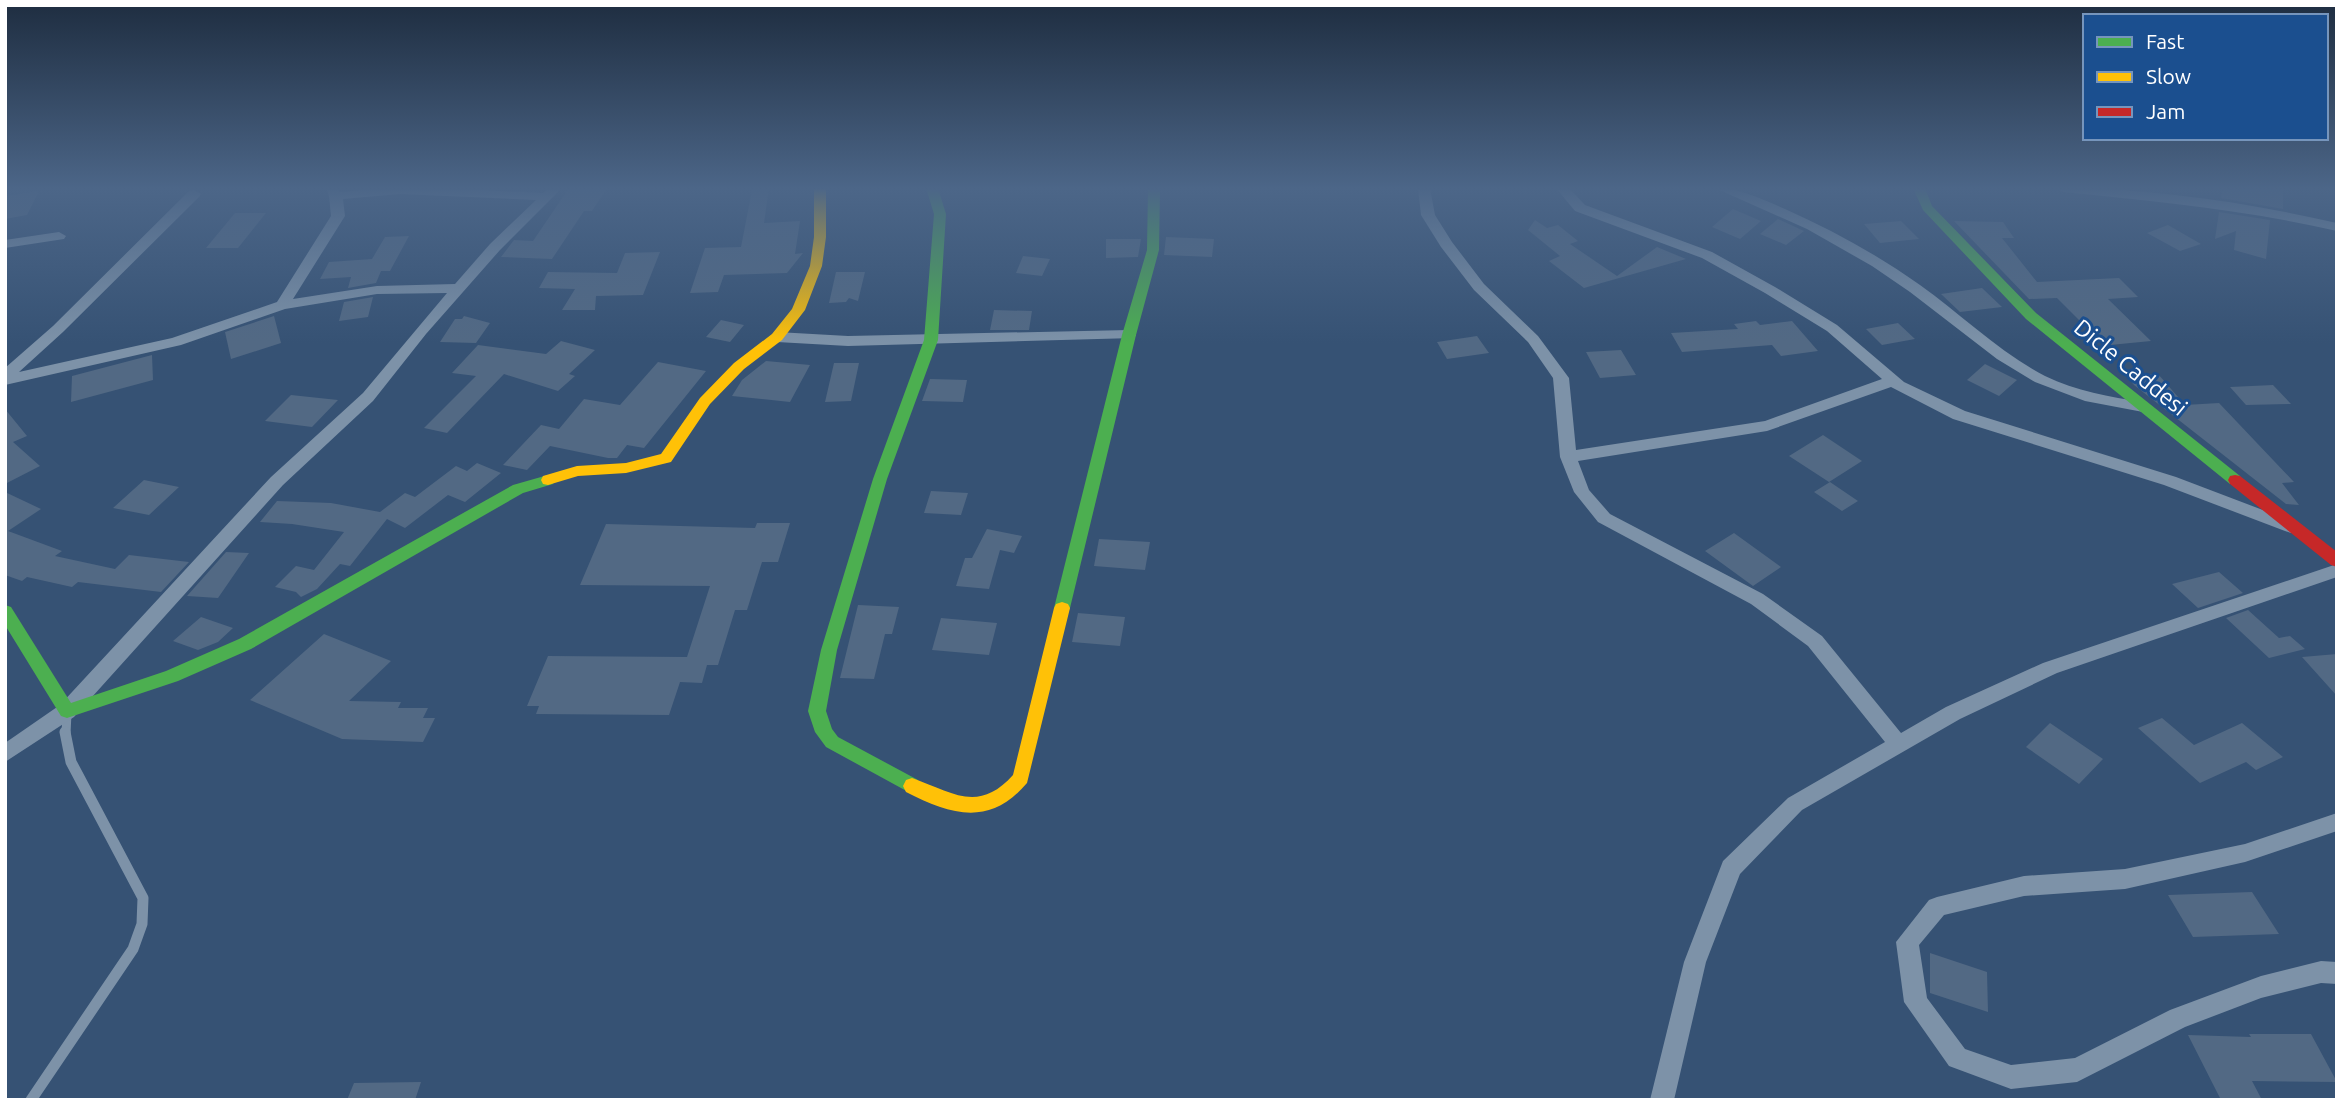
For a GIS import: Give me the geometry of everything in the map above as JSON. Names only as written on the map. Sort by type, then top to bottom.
[{"type":"street","points":[[5,244],[35,240]]},
{"type":"street","points":[[5,378],[148,240]]},
{"type":"street","points":[[282,305],[322,240]]},
{"type":"street","points":[[5,754],[67,711],[277,481],[368,397],[458,288],[503,240]]},
{"type":"street","points":[[67,711],[172,676],[245,644],[518,489],[577,471],[626,468],[666,458],[705,401],[739,366],[777,337],[798,310],[816,266],[820,240]]},
{"type":"street","points":[[938,240],[931,340],[880,480],[830,650],[817,711],[824,732],[832,742],[933,797],[949,803],[980,807],[1007,796],[1021,778],[1129,335],[1153,250],[1153,240]]},
{"type":"street","points":[[1443,240],[1479,287],[1533,339],[1560,378],[1568,457],[1582,492],[1604,518],[1757,599],[1815,641],[1899,745]]},
{"type":"street","points":[[1665,240],[1707,255],[1770,290],[1832,328],[1893,382],[1959,415],[2170,481],[2300,530]]},
{"type":"street","points":[[1835,240],[1900,278],[1999,352],[2041,379],[2109,402],[2143,407]]},
{"type":"street","name":"Dicle Caddesi","points":[[1958,240],[2031,316],[2337,561]]},
{"type":"street","points":[[5,378],[176,342],[282,305],[377,290],[458,288]]},
{"type":"street","points":[[777,337],[848,341],[1129,335]]},
{"type":"street","points":[[1568,457],[1766,426],[1893,382]]},
{"type":"street","points":[[1662,1100],[1695,962],[1731,868],[1795,804],[1953,713],[2050,668],[2337,570]]},
{"type":"street","points":[[5,611],[67,711]]},
{"type":"street","points":[[2337,822],[2245,853],[2125,879],[2024,886],[1937,907],[1908,942],[1916,1002],[1957,1058],[2011,1077],[2077,1070],[2178,1018],[2260,987],[2321,972],[2337,973]]},
{"type":"lane","points":[[31,1100],[133,949],[143,925],[145,910],[143,898],[71,762],[65,730],[67,711]]},
{"type":"building","points":[[213,240],[245,240],[238,248],[206,248]]},
{"type":"building","points":[[383,240],[407,240],[390,271],[381,271],[376,283],[348,288],[351,277],[320,279],[329,262],[372,259]]},
{"type":"building","points":[[514,240],[565,240],[552,259],[501,257]]},
{"type":"building","points":[[742,240],[797,240],[795,254],[803,253],[787,273],[724,275],[718,292],[690,293],[705,248],[741,247]]},
{"type":"building","points":[[1106,240],[1141,240],[1138,257],[1106,258]]},
{"type":"building","points":[[1166,240],[1214,240],[1212,257],[1164,255]]},
{"type":"building","points":[[1540,240],[1576,240],[1578,241],[1570,244],[1617,276],[1657,247],[1686,259],[1584,288],[1549,261],[1560,256]]},
{"type":"building","points":[[1773,240],[1793,240],[1786,245]]},
{"type":"building","points":[[1877,240],[1913,240],[1880,243]]},
{"type":"building","points":[[1972,240],[2003,240],[2037,282],[2119,278],[2138,297],[2108,299],[2151,341],[2110,345],[2057,298],[2029,299]]},
{"type":"building","points":[[2159,240],[2193,240],[2201,244],[2180,251]]},
{"type":"building","points":[[2235,240],[2268,240],[2266,259],[2234,250]]},
{"type":"building","points":[[660,252],[643,295],[596,296],[595,310],[562,310],[575,289],[539,288],[548,272],[617,273],[625,253]]},
{"type":"building","points":[[1023,256],[1050,259],[1042,276],[1016,273]]},
{"type":"building","points":[[836,272],[865,272],[858,301],[849,298],[846,302],[829,303]]},
{"type":"building","points":[[1982,288],[2002,307],[1960,312],[1941,294]]},
{"type":"building","points":[[373,297],[368,317],[339,321],[344,302]]},
{"type":"building","points":[[994,310],[1032,311],[1029,330],[990,330]]},
{"type":"building","points":[[274,316],[281,343],[231,359],[225,332]]},
{"type":"building","points":[[464,316],[490,323],[476,343],[440,342],[455,319],[462,319]]},
{"type":"building","points":[[721,320],[744,325],[730,342],[706,337]]},
{"type":"building","points":[[1756,321],[1760,325],[1792,321],[1818,351],[1781,356],[1772,345],[1682,352],[1671,333],[1738,329],[1734,324]]},
{"type":"building","points":[[1898,323],[1915,339],[1882,345],[1866,329]]},
{"type":"building","points":[[1477,336],[1489,353],[1447,359],[1437,342]]},
{"type":"building","points":[[561,341],[595,350],[569,374],[575,376],[558,391],[504,374],[447,433],[424,428],[476,376],[452,373],[478,345],[546,354]]},
{"type":"building","points":[[1621,350],[1636,375],[1600,378],[1586,352]]},
{"type":"building","points":[[152,355],[153,380],[71,402],[72,376]]},
{"type":"building","points":[[766,361],[810,365],[790,402],[732,396],[742,380]]},
{"type":"building","points":[[658,362],[706,371],[644,448],[627,445],[617,458],[608,458],[550,446],[527,470],[503,465],[541,425],[559,429],[584,399],[620,405]]},
{"type":"building","points":[[834,363],[859,363],[851,401],[825,402]]},
{"type":"building","points":[[1985,364],[2017,380],[1999,396],[1967,380]]},
{"type":"building","points":[[2158,374],[2185,405],[2219,403],[2294,482],[2282,483],[2299,505],[2286,504],[2134,385],[2126,375]]},
{"type":"building","points":[[930,379],[967,380],[963,402],[922,401]]},
{"type":"building","points":[[2273,385],[2291,404],[2246,405],[2230,387]]},
{"type":"building","points":[[291,395],[338,400],[312,427],[265,421]]},
{"type":"building","points":[[5,409],[27,436],[13,442],[40,466],[5,484]]},
{"type":"building","points":[[1823,435],[1862,461],[1829,482],[1789,456]]},
{"type":"building","points":[[477,463],[501,473],[465,502],[448,495],[405,528],[387,519],[350,566],[340,564],[317,589],[301,597],[296,592],[275,587],[296,566],[314,570],[344,532],[260,522],[277,501],[331,503],[380,512],[405,493],[415,497],[456,466],[467,471]]},
{"type":"building","points":[[144,480],[179,487],[149,515],[113,508]]},
{"type":"building","points":[[1830,482],[1858,501],[1842,511],[1814,492]]},
{"type":"building","points":[[931,491],[968,493],[961,515],[924,513]]},
{"type":"building","points":[[5,492],[41,509],[8,531],[62,551],[55,556],[115,569],[129,555],[189,562],[161,592],[78,582],[72,587],[27,577],[22,581],[5,575]]},
{"type":"building","points":[[757,523],[790,523],[778,562],[762,562],[747,610],[735,610],[718,665],[707,665],[702,683],[680,682],[669,715],[536,714],[539,706],[527,706],[548,656],[687,657],[710,586],[580,585],[606,524],[755,528]]},
{"type":"building","points":[[987,529],[1022,536],[1014,553],[1000,550],[989,589],[956,586],[965,558],[972,558]]},
{"type":"building","points":[[1734,533],[1781,567],[1753,586],[1705,551]]},
{"type":"building","points":[[1099,539],[1150,542],[1145,570],[1094,566]]},
{"type":"building","points":[[226,552],[249,553],[218,598],[187,596]]},
{"type":"building","points":[[2219,572],[2243,593],[2198,608],[2172,584]]},
{"type":"building","points":[[858,605],[899,607],[892,634],[885,634],[874,679],[840,678]]},
{"type":"building","points":[[2248,610],[2279,638],[2290,636],[2305,649],[2269,658],[2226,618]]},
{"type":"building","points":[[1078,613],[1125,617],[1120,646],[1072,642]]},
{"type":"building","points":[[201,617],[233,628],[218,642],[198,650],[173,641]]},
{"type":"building","points":[[941,618],[997,623],[989,655],[932,650]]},
{"type":"building","points":[[324,634],[391,661],[349,701],[401,702],[398,708],[428,708],[423,718],[435,718],[423,742],[342,739],[250,700]]},
{"type":"building","points":[[2337,654],[2337,696],[2302,657]]},
{"type":"building","points":[[2162,718],[2194,745],[2242,723],[2283,757],[2256,770],[2246,762],[2200,783],[2138,728]]},
{"type":"building","points":[[2050,723],[2103,759],[2079,784],[2026,747]]},
{"type":"building","points":[[2252,892],[2279,934],[2193,937],[2168,895]]},
{"type":"building","points":[[1930,953],[1987,972],[1988,1012],[1930,993]]},
{"type":"building","points":[[2249,1034],[2311,1034],[2337,1082],[2252,1081],[2262,1100],[2221,1100],[2188,1035],[2251,1037]]},
{"type":"building","points":[[421,1082],[415,1100],[347,1100],[354,1083]]},
{"type":"traffic: fast","points":[[912,786],[832,742],[824,732],[817,711],[829,650],[880,479],[931,340],[938,240]]},
{"type":"traffic: fast","points":[[1062,608],[1129,335],[1153,250],[1153,240]]},
{"type":"traffic: fast","points":[[1958,240],[2031,316],[2235,480]]},
{"type":"traffic: fast","points":[[5,611],[67,711],[172,676],[245,644],[518,489],[548,480]]},
{"type":"traffic: slow","points":[[548,480],[577,471],[626,468],[666,458],[705,401],[739,366],[777,337],[798,310],[816,266],[820,240]]},
{"type":"traffic: slow","points":[[912,786],[956,804],[984,805],[1010,791],[1021,778],[1062,608]]},
{"type":"traffic: jam","points":[[2235,480],[2337,561]]}]
